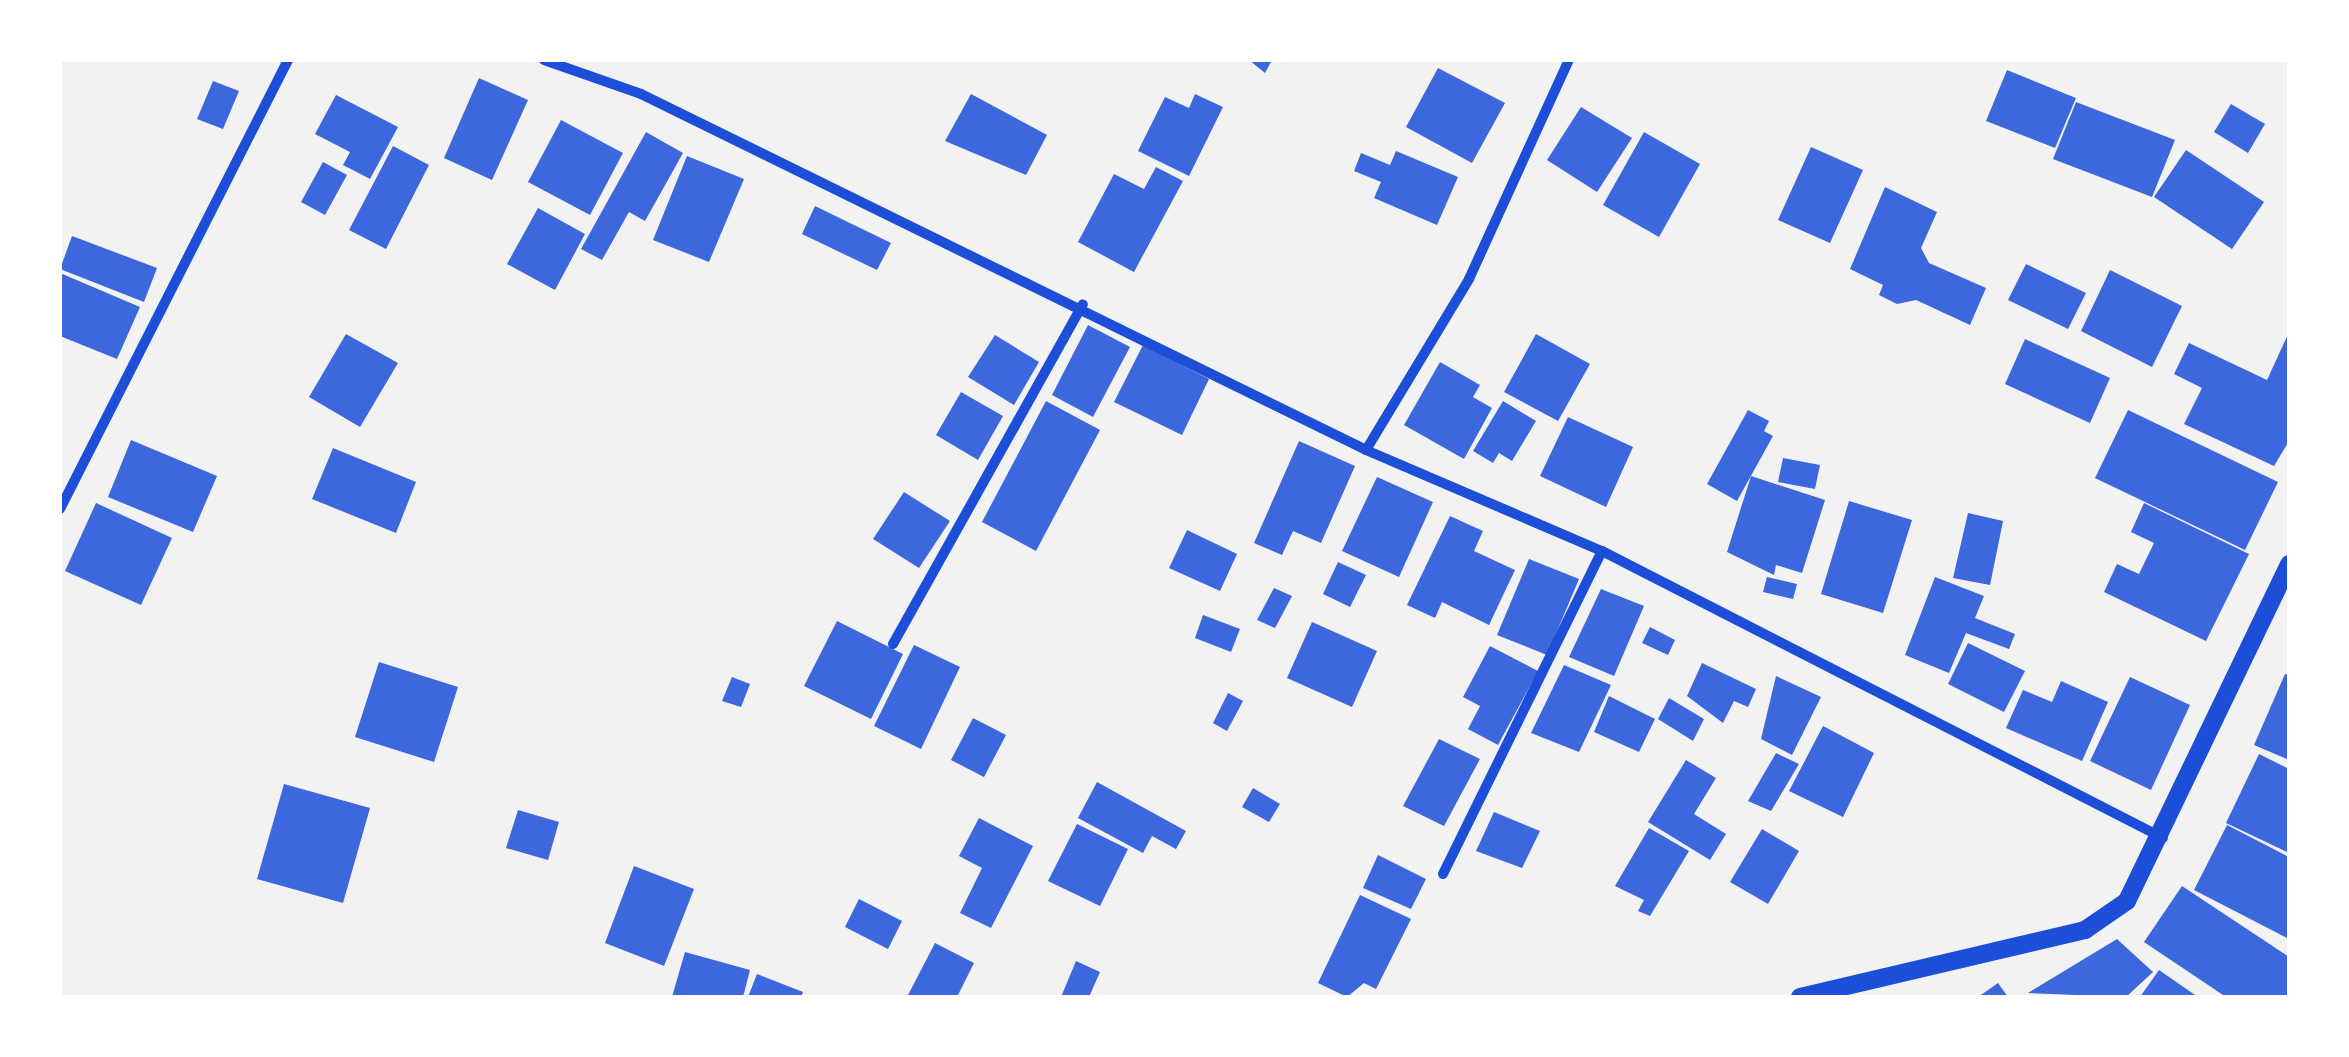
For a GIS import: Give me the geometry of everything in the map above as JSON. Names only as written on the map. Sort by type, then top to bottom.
[{"type":"street","points":[[60,508],[288,60]]},
{"type":"street","points":[[544,60],[641,94],[1084,304],[1366,450],[1602,551],[2164,839]]},
{"type":"street","points":[[1366,450],[1469,279],[1569,60]]},
{"type":"street","points":[[892,644],[1084,304]]},
{"type":"street","points":[[1442,874],[1602,551]]},
{"type":"street","points":[[1800,997],[2085,930],[2126,901],[2164,839],[2289,564]]},
{"type":"building","points":[[1249,60],[1272,60],[1265,73]]},
{"type":"building","points":[[1438,68],[1505,103],[1472,163],[1406,127]]},
{"type":"building","points":[[2007,70],[2076,98],[2055,148],[1986,121]]},
{"type":"building","points":[[479,78],[528,100],[492,180],[444,158]]},
{"type":"building","points":[[213,81],[239,91],[223,129],[197,119]]},
{"type":"building","points":[[971,94],[1047,135],[1026,175],[945,141]]},
{"type":"building","points":[[1195,94],[1223,107],[1189,176],[1138,151],[1165,97],[1189,108]]},
{"type":"building","points":[[336,95],[398,127],[370,179],[343,165],[350,152],[315,134]]},
{"type":"building","points":[[2076,102],[2175,140],[2152,197],[2053,159]]},
{"type":"building","points":[[2231,104],[2265,124],[2248,153],[2214,132]]},
{"type":"building","points":[[1581,107],[1632,138],[1597,192],[1547,160]]},
{"type":"building","points":[[561,120],[623,153],[590,215],[528,182]]},
{"type":"building","points":[[646,132],[683,153],[645,221],[629,212],[602,260],[581,249]]},
{"type":"building","points":[[1644,132],[1700,164],[1659,237],[1603,205]]},
{"type":"building","points":[[393,146],[429,165],[386,249],[349,230]]},
{"type":"building","points":[[1811,147],[1863,170],[1830,243],[1778,220]]},
{"type":"building","points":[[2186,150],[2264,202],[2232,249],[2154,197]]},
{"type":"building","points":[[1396,151],[1458,177],[1437,225],[1374,198],[1381,182],[1354,171],[1361,153],[1390,165]]},
{"type":"building","points":[[687,156],[744,179],[709,262],[653,240]]},
{"type":"building","points":[[323,162],[347,175],[325,215],[301,202]]},
{"type":"building","points":[[1156,167],[1183,181],[1134,272],[1078,242],[1114,174],[1144,189]]},
{"type":"building","points":[[1885,187],[1937,212],[1921,248],[1929,263],[1986,288],[1970,325],[1916,300],[1897,304],[1879,295],[1883,285],[1850,269]]},
{"type":"building","points":[[815,206],[891,243],[877,270],[802,234]]},
{"type":"building","points":[[538,208],[585,234],[555,290],[507,264]]},
{"type":"building","points":[[72,236],[157,268],[144,302],[60,269]]},
{"type":"building","points":[[2026,264],[2086,293],[2068,329],[2008,300]]},
{"type":"building","points":[[2110,270],[2182,306],[2152,367],[2081,331]]},
{"type":"building","points":[[60,273],[140,307],[117,359],[60,336]]},
{"type":"building","points":[[1088,325],[1130,347],[1093,417],[1052,395]]},
{"type":"building","points":[[2289,332],[2289,441],[2274,466],[2184,424],[2202,388],[2174,374],[2189,343],[2267,380]]},
{"type":"building","points":[[346,334],[398,363],[360,427],[309,397]]},
{"type":"building","points":[[1536,334],[1590,364],[1558,421],[1504,392]]},
{"type":"building","points":[[995,335],[1039,362],[1014,405],[968,377]]},
{"type":"building","points":[[2025,339],[2110,378],[2090,423],[2005,384]]},
{"type":"building","points":[[1143,345],[1209,379],[1182,435],[1114,402]]},
{"type":"building","points":[[1440,362],[1480,385],[1473,397],[1492,408],[1464,459],[1404,425]]},
{"type":"building","points":[[961,392],[1003,416],[978,460],[936,435]]},
{"type":"building","points":[[1046,401],[1100,430],[1036,551],[982,522]]},
{"type":"building","points":[[1503,401],[1536,421],[1512,461],[1499,453],[1493,463],[1473,451]]},
{"type":"building","points":[[1748,410],[1769,421],[1764,431],[1773,436],[1737,501],[1707,484]]},
{"type":"building","points":[[2128,410],[2278,482],[2245,550],[2095,478]]},
{"type":"building","points":[[1568,417],[1633,447],[1606,507],[1540,476]]},
{"type":"building","points":[[131,440],[217,476],[193,532],[108,497]]},
{"type":"building","points":[[1299,441],[1355,466],[1321,543],[1293,531],[1282,555],[1254,543]]},
{"type":"building","points":[[333,448],[416,482],[396,533],[312,499]]},
{"type":"building","points":[[1783,458],[1820,465],[1815,489],[1778,482]]},
{"type":"building","points":[[1751,476],[1825,500],[1802,573],[1776,565],[1774,575],[1727,552]]},
{"type":"building","points":[[1377,477],[1433,502],[1399,577],[1342,551]]},
{"type":"building","points":[[904,492],[950,521],[919,568],[873,539]]},
{"type":"building","points":[[1849,501],[1912,520],[1883,613],[1821,594]]},
{"type":"building","points":[[96,503],[172,538],[141,605],[65,571]]},
{"type":"building","points":[[2144,503],[2249,554],[2206,641],[2104,592],[2117,564],[2139,574],[2154,543],[2131,532]]},
{"type":"building","points":[[1968,513],[2003,521],[1990,585],[1953,578]]},
{"type":"building","points":[[1450,516],[1483,531],[1474,551],[1515,570],[1489,625],[1442,602],[1435,618],[1407,605]]},
{"type":"building","points":[[1187,530],[1237,554],[1220,591],[1169,568]]},
{"type":"building","points":[[1529,559],[1579,579],[1547,655],[1497,635]]},
{"type":"building","points":[[1338,562],[1366,575],[1350,607],[1323,594]]},
{"type":"building","points":[[1767,577],[1797,584],[1793,599],[1763,592]]},
{"type":"building","points":[[1935,577],[1984,596],[1975,618],[2015,634],[2009,649],[1966,633],[1949,673],[1905,655]]},
{"type":"building","points":[[1274,588],[1292,596],[1275,628],[1257,620]]},
{"type":"building","points":[[1601,589],[1644,606],[1614,676],[1569,657]]},
{"type":"building","points":[[1203,615],[1240,629],[1231,652],[1195,638]]},
{"type":"building","points":[[837,621],[903,654],[871,719],[804,686]]},
{"type":"building","points":[[1312,622],[1377,651],[1352,707],[1287,678]]},
{"type":"building","points":[[1650,627],[1675,640],[1668,655],[1642,643]]},
{"type":"building","points":[[1968,643],[2025,671],[2004,712],[1948,684]]},
{"type":"building","points":[[914,645],[960,667],[921,749],[874,726]]},
{"type":"building","points":[[1490,646],[1538,671],[1498,745],[1468,729],[1480,706],[1463,697]]},
{"type":"building","points":[[379,662],[458,687],[434,762],[355,737]]},
{"type":"building","points":[[1702,663],[1756,689],[1748,707],[1734,701],[1723,723],[1687,696]]},
{"type":"building","points":[[1564,665],[1611,685],[1579,752],[1531,733]]},
{"type":"building","points":[[2285,674],[2289,675],[2289,760],[2254,745]]},
{"type":"building","points":[[1776,676],[1821,697],[1792,755],[1761,739]]},
{"type":"building","points":[[732,677],[750,684],[741,707],[722,701]]},
{"type":"building","points":[[2130,677],[2190,705],[2151,790],[2090,761]]},
{"type":"building","points":[[2061,681],[2108,702],[2082,761],[2006,728],[2023,690],[2052,702]]},
{"type":"building","points":[[1228,693],[1243,701],[1227,731],[1213,723]]},
{"type":"building","points":[[1609,696],[1655,719],[1639,752],[1594,732]]},
{"type":"building","points":[[1669,698],[1704,719],[1693,741],[1658,719]]},
{"type":"building","points":[[973,718],[1006,735],[984,777],[951,760]]},
{"type":"building","points":[[1823,726],[1874,753],[1843,817],[1789,791]]},
{"type":"building","points":[[1439,739],[1480,759],[1444,826],[1403,806]]},
{"type":"building","points":[[1776,753],[1799,764],[1771,811],[1748,801]]},
{"type":"building","points":[[2259,754],[2289,769],[2289,853],[2226,823]]},
{"type":"building","points":[[1686,760],[1716,778],[1694,814],[1726,834],[1710,860],[1648,822]]},
{"type":"building","points":[[1097,782],[1186,831],[1176,849],[1152,836],[1143,853],[1078,818]]},
{"type":"building","points":[[284,784],[370,808],[343,903],[257,879]]},
{"type":"building","points":[[1253,788],[1280,804],[1269,822],[1242,807]]},
{"type":"building","points":[[518,810],[559,822],[548,860],[506,848]]},
{"type":"building","points":[[1494,812],[1540,831],[1522,868],[1476,851]]},
{"type":"building","points":[[979,818],[1033,846],[991,928],[960,913],[982,868],[959,856]]},
{"type":"building","points":[[1077,824],[1128,849],[1100,906],[1048,881]]},
{"type":"building","points":[[2227,825],[2289,857],[2289,939],[2194,890]]},
{"type":"building","points":[[1649,828],[1689,851],[1650,916],[1638,911],[1644,900],[1615,886]]},
{"type":"building","points":[[1762,829],[1799,851],[1768,904],[1730,882]]},
{"type":"building","points":[[1378,855],[1426,879],[1411,909],[1363,888]]},
{"type":"building","points":[[634,866],[694,889],[664,966],[605,943]]},
{"type":"building","points":[[2182,886],[2289,957],[2289,997],[2226,997],[2144,942]]},
{"type":"building","points":[[1360,895],[1411,919],[1376,989],[1364,983],[1347,997],[1318,983]]},
{"type":"building","points":[[859,899],[902,921],[888,949],[845,927]]},
{"type":"building","points":[[2117,939],[2153,972],[2126,997],[2028,993]]},
{"type":"building","points":[[935,943],[974,963],[957,997],[907,997]]},
{"type":"building","points":[[685,952],[750,970],[743,997],[672,997]]},
{"type":"building","points":[[1076,961],[1100,972],[1089,997],[1061,997]]},
{"type":"building","points":[[2159,970],[2198,997],[2140,997]]},
{"type":"building","points":[[757,974],[803,992],[801,997],[748,997]]},
{"type":"building","points":[[1998,983],[2008,997],[1978,997]]}]
